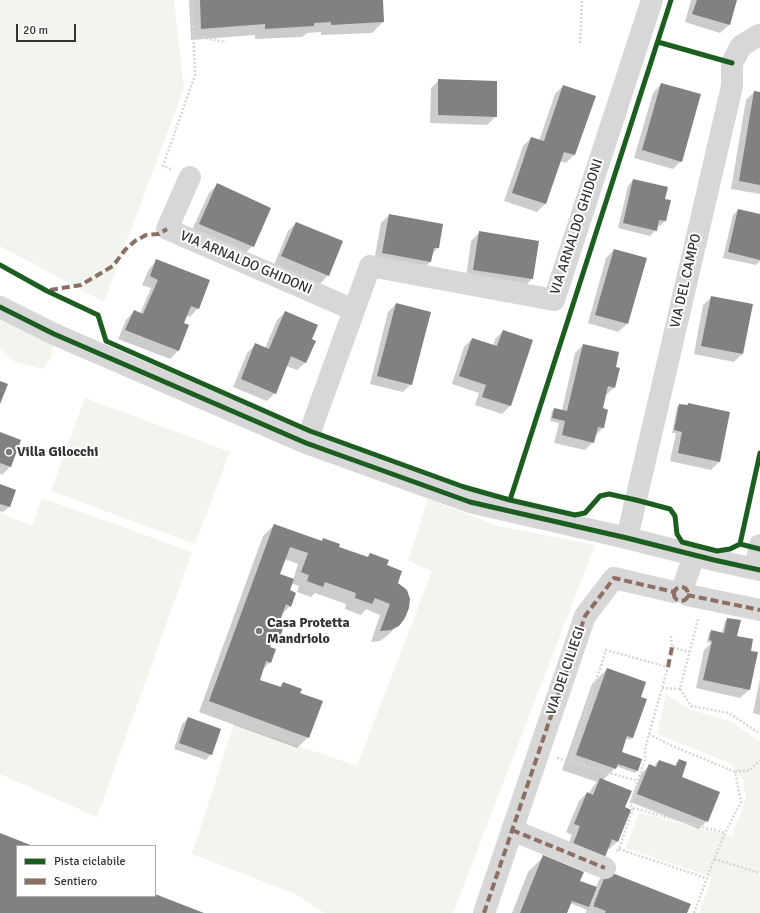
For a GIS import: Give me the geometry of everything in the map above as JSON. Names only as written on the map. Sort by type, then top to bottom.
[{"type":"street","name":"VIA ARNALDO GHIDONI","points":[[306,443],[370,266],[554,300],[652,0]]},
{"type":"street","name":"VIA DEL CAMPO","points":[[627,538],[732,86],[732,63],[741,46],[759,35]]},
{"type":"street","name":"VIA ARNALDO GHIDONI","points":[[190,177],[167,229],[354,310]]},
{"type":"street","points":[[0,307],[54,334],[306,443],[470,502],[627,538],[694,556],[757,569],[760,545]]},
{"type":"street","points":[[687,593],[694,556]]},
{"type":"street","name":"VIA DEI CILIEGI","points":[[484,913],[585,616],[614,578],[760,610]]},
{"type":"street","points":[[512,830],[605,868]]},
{"type":"path","points":[[190,177],[163,166],[195,75],[192,0]]},
{"type":"path","points":[[580,43],[582,0]]},
{"type":"path","points":[[194,36],[226,42]]},
{"type":"path","points":[[687,593],[689,652],[680,689],[691,706],[729,713],[760,734]]},
{"type":"path","points":[[671,636],[672,647],[689,652]]},
{"type":"path","points":[[570,761],[606,650],[668,667],[645,749],[645,759],[630,804],[634,808],[725,832]]},
{"type":"path","points":[[662,688],[680,689]]},
{"type":"path","points":[[649,734],[670,745],[735,772],[750,770],[760,760]]},
{"type":"path","points":[[538,752],[638,781]]},
{"type":"path","points":[[694,913],[706,878],[725,832],[741,802],[735,772]]},
{"type":"path","points":[[590,913],[609,854],[619,849],[634,808]]},
{"type":"path","points":[[619,849],[706,878]]},
{"type":"path","points":[[714,859],[760,872]]},
{"type":"shaded area","points":[[0,0],[174,0],[184,88],[104,302],[0,246]]},
{"type":"shaded area","points":[[0,317],[54,342],[51,358],[42,369],[14,361],[0,349]]},
{"type":"shaded area","points":[[85,398],[230,452],[195,544],[51,491]]},
{"type":"shaded area","points":[[42,498],[192,552],[97,817],[0,774],[0,513],[33,526]]},
{"type":"shaded area","points":[[428,499],[498,526],[595,545],[453,913],[325,913],[293,893],[192,854],[234,724],[357,766],[432,571],[408,561]]},
{"type":"shaded area","points":[[666,695],[691,710],[730,721],[760,742],[760,913],[699,913],[712,877],[626,848],[639,813],[732,836],[746,798],[743,780],[730,763],[657,734]]},
{"type":"building","points":[[200,0],[383,0],[384,22],[331,25],[331,22],[314,23],[314,26],[265,29],[265,24],[201,29]]},
{"type":"building","points":[[697,0],[737,0],[730,25],[692,14]]},
{"type":"building","points":[[438,79],[497,81],[497,117],[438,115]]},
{"type":"building","points":[[661,83],[701,94],[682,162],[642,150]]},
{"type":"building","points":[[563,85],[596,96],[575,155],[564,152],[546,204],[512,193],[531,137],[544,141]]},
{"type":"building","points":[[754,91],[760,92],[760,185],[739,181]]},
{"type":"building","points":[[633,179],[668,187],[665,199],[671,200],[666,221],[659,220],[657,231],[623,223]]},
{"type":"building","points":[[217,183],[271,208],[254,247],[199,224]]},
{"type":"building","points":[[738,209],[760,214],[760,260],[728,252]]},
{"type":"building","points":[[389,214],[443,224],[439,248],[434,248],[431,262],[382,253]]},
{"type":"building","points":[[296,222],[343,241],[329,276],[281,256]]},
{"type":"building","points":[[479,231],[539,241],[533,279],[473,270]]},
{"type":"building","points":[[614,249],[647,258],[628,324],[595,315]]},
{"type":"building","points":[[156,259],[210,280],[199,309],[191,306],[184,323],[189,325],[179,351],[125,330],[134,310],[143,314],[158,280],[150,276]]},
{"type":"building","points":[[711,296],[753,304],[743,354],[701,346]]},
{"type":"building","points":[[396,303],[431,312],[412,385],[377,376]]},
{"type":"building","points":[[285,311],[318,325],[312,339],[316,341],[306,363],[291,356],[276,394],[241,379],[255,343],[269,349]]},
{"type":"building","points":[[503,330],[533,340],[511,406],[482,397],[486,385],[459,376],[472,338],[497,346]]},
{"type":"building","points":[[583,344],[619,352],[616,367],[620,368],[615,388],[608,386],[603,408],[608,410],[604,428],[598,427],[594,443],[562,435],[565,421],[552,418],[554,408],[567,411]]},
{"type":"building","points":[[0,381],[8,384],[0,404]]},
{"type":"building","points":[[688,403],[730,412],[720,462],[678,453],[682,432],[674,430],[679,404],[688,405]]},
{"type":"building","name":"Villa Gilocchi","points":[[0,432],[21,440],[11,467],[0,463]]},
{"type":"building","points":[[0,484],[16,490],[10,507],[0,504]]},
{"type":"building","name":"Casa Protetta Mandriolo","points":[[274,524],[322,541],[323,538],[340,544],[339,547],[368,557],[370,553],[389,560],[387,565],[402,571],[398,583],[407,590],[410,599],[409,608],[405,618],[399,626],[391,630],[380,631],[390,604],[375,598],[372,604],[355,598],[356,593],[325,582],[323,587],[307,581],[309,575],[301,572],[308,553],[290,547],[280,574],[294,579],[290,590],[296,593],[291,607],[286,604],[280,621],[285,623],[280,637],[274,635],[270,647],[276,649],[271,663],[266,661],[260,680],[281,687],[283,682],[302,689],[300,693],[323,701],[309,738],[209,701]]},
{"type":"building","points":[[727,618],[741,620],[737,636],[753,639],[751,651],[758,652],[750,690],[703,680],[712,641],[709,640],[711,630],[724,633]]},
{"type":"building","points":[[607,668],[646,682],[641,697],[647,699],[633,738],[627,736],[622,752],[642,759],[638,771],[618,764],[616,769],[576,755]]},
{"type":"building","points":[[188,717],[221,729],[212,755],[179,743]]},
{"type":"building","points":[[679,759],[687,762],[682,777],[720,792],[708,822],[637,794],[649,764],[656,767],[659,760],[676,766]]},
{"type":"building","points":[[600,778],[632,791],[625,807],[631,810],[618,842],[612,839],[605,857],[573,844],[580,826],[574,824],[587,792],[593,795]]},
{"type":"building","points":[[0,833],[30,845],[16,845],[16,897],[156,897],[156,894],[204,913],[0,913]]},
{"type":"building","points":[[543,855],[584,872],[580,881],[597,887],[589,907],[572,901],[567,913],[520,913]]},
{"type":"building","points":[[607,871],[691,904],[687,913],[605,913],[606,911],[593,906]]},
{"type":"marked path","points":[[50,290],[81,285],[113,266],[125,250],[135,241],[146,235],[159,234],[167,229]]},
{"type":"marked path","points":[[484,913],[585,616],[614,578],[674,592]]},
{"type":"marked path","points":[[681,587],[686,589],[688,594],[686,599],[681,601],[676,599],[674,594],[676,589],[681,587]]},
{"type":"marked path","points":[[687,595],[760,610]]},
{"type":"marked path","points":[[668,667],[672,647]]},
{"type":"marked path","points":[[512,830],[605,868]]},
{"type":"cycle path","points":[[510,500],[671,0]]},
{"type":"cycle path","points":[[658,42],[732,63]]},
{"type":"cycle path","points":[[0,265],[47,291],[98,315],[106,341],[310,431],[464,487],[510,500],[575,515],[585,513],[600,496],[609,494],[670,509],[675,516],[677,534],[682,542],[717,551],[730,549],[740,544],[760,549]]},
{"type":"cycle path","points":[[0,307],[54,334],[306,443],[470,502],[760,570]]},
{"type":"cycle path","points":[[740,544],[760,453]]},
{"type":"place","name":"Villa Gilocchi","points":[[9,452]]},
{"type":"place","name":"Casa Protetta Mandriolo","points":[[259,631]]}]
